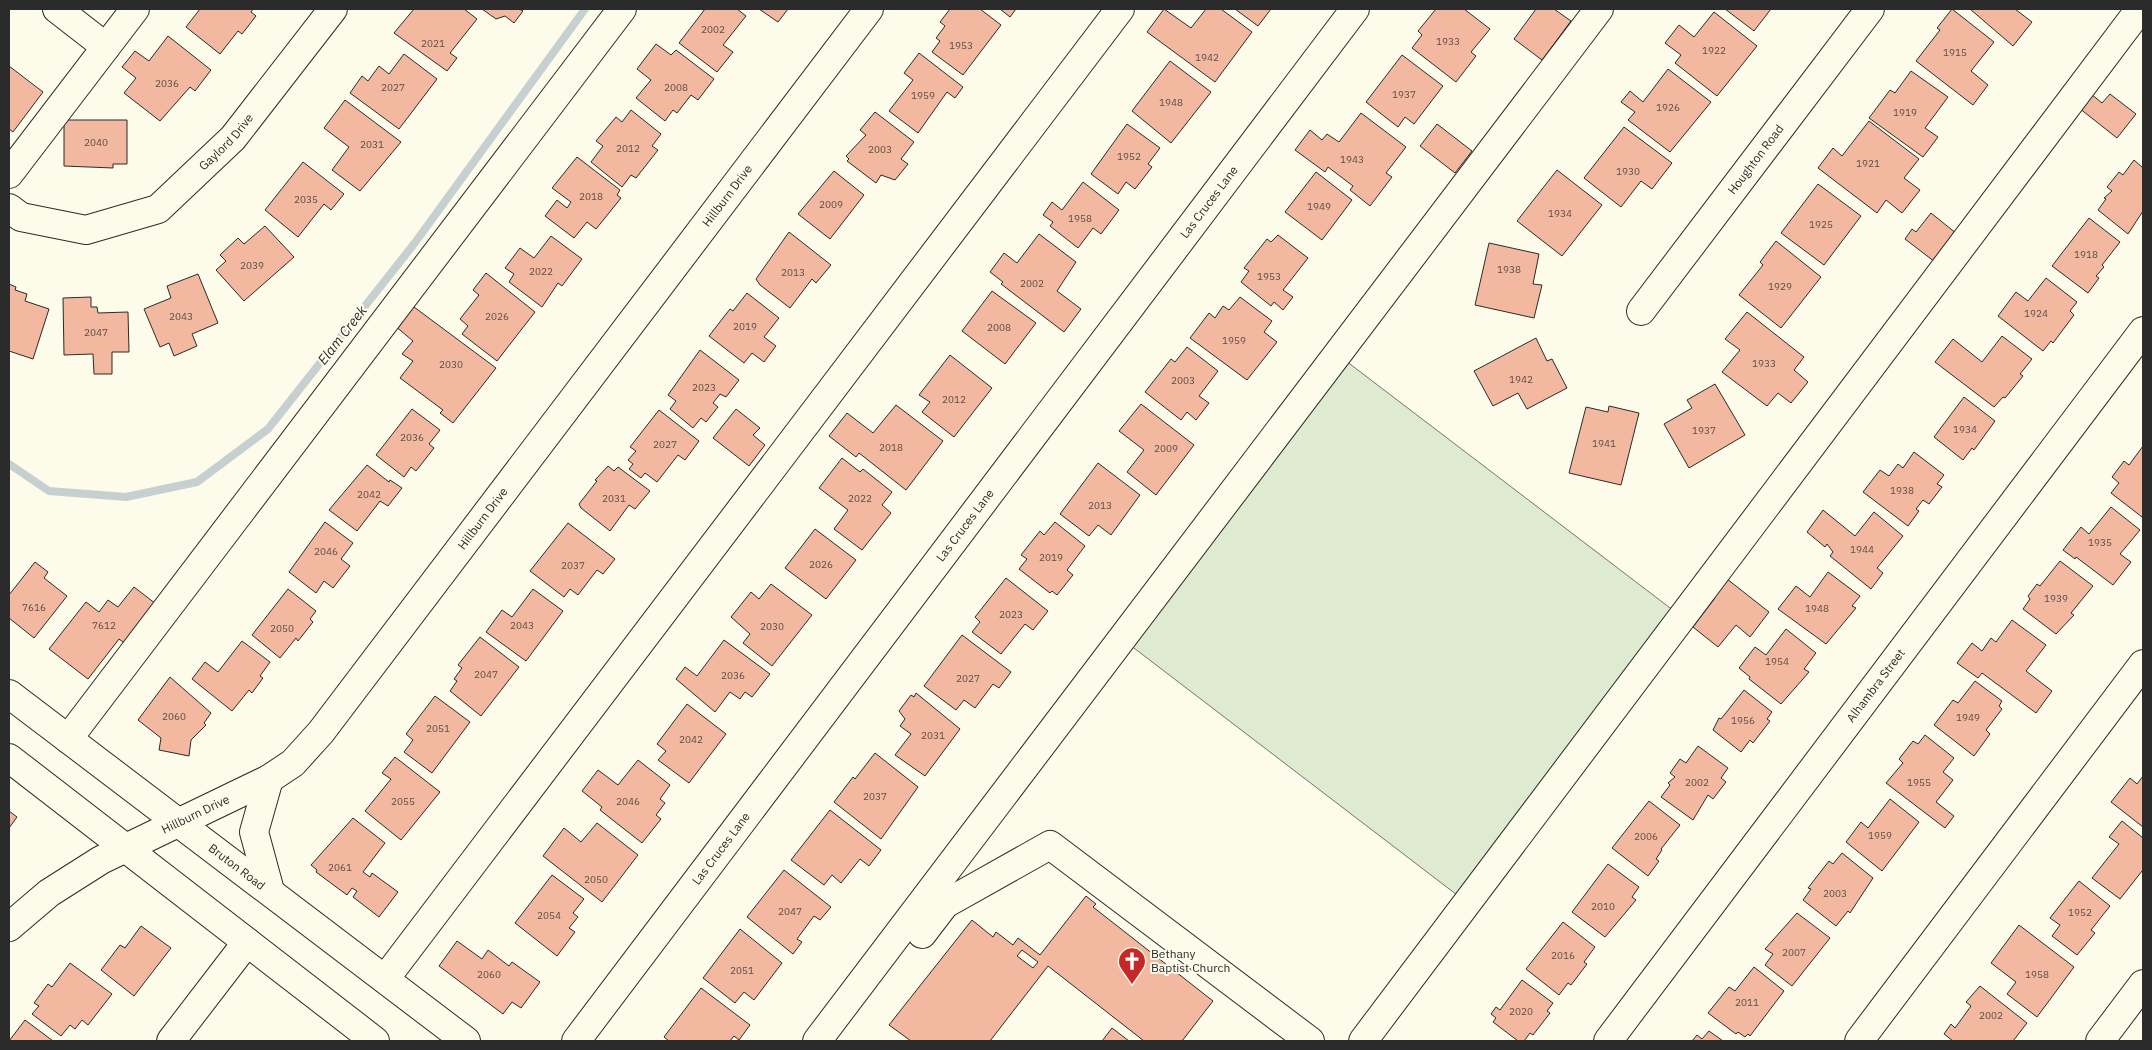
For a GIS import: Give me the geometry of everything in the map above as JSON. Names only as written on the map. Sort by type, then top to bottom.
[{"type":"street","points":[[57,9],[106,46]]},
{"type":"street","points":[[9,174],[135,9]]},
{"type":"street","name":"Gaylord Drive","points":[[9,208],[21,217],[86,230],[158,209],[233,138],[333,9]]},
{"type":"street","points":[[68,739],[622,9]]},
{"type":"street","name":"Hillburn Drive","points":[[9,927],[48,893],[101,860],[269,779],[293,763],[321,732],[869,9]]},
{"type":"street","points":[[386,979],[1120,9]]},
{"type":"street","name":"Las Cruces Lane","points":[[576,1041],[1355,9]]},
{"type":"street","points":[[817,1041],[1599,9]]},
{"type":"street","name":"Houghton Road","points":[[1640,310],[1870,9]]},
{"type":"street","points":[[1363,1041],[2140,9]]},
{"type":"street","name":"Alhambra Street","points":[[1608,1041],[2143,331]]},
{"type":"street","points":[[1859,1041],[2143,664]]},
{"type":"street","name":"Bruton Road","points":[[9,694],[466,1041]]},
{"type":"street","points":[[9,758],[375,1041]]},
{"type":"street","points":[[269,779],[254,832],[270,891]]},
{"type":"street","points":[[839,1041],[945,904],[1050,845],[1310,1041]]},
{"type":"street","points":[[171,1041],[247,942]]},
{"type":"street","points":[[2100,1041],[2143,984]]},
{"type":"green space","points":[[1346,361],[1678,614],[1461,898],[1130,645]]},
{"type":"building","points":[[200,9],[253,9],[251,12],[256,16],[242,34],[238,31],[220,54],[186,27]]},
{"type":"building","points":[[414,9],[464,9],[477,19],[450,53],[457,58],[447,71],[394,33]]},
{"type":"building","points":[[482,9],[519,9],[523,11],[514,23],[505,16],[496,19]]},
{"type":"building","points":[[705,9],[737,9],[746,16],[723,45],[733,52],[717,72],[679,43]]},
{"type":"building","points":[[759,9],[788,9],[778,22]]},
{"type":"building","points":[[950,9],[980,9],[1001,25],[963,75],[932,52],[940,41],[936,38],[945,26],[940,22]]},
{"type":"building","points":[[1000,9],[1016,9],[1010,17]]},
{"type":"building","points":[[1164,9],[1191,28],[1206,9],[1221,9],[1252,32],[1215,82],[1147,32]]},
{"type":"building","points":[[1235,9],[1271,9],[1258,26]]},
{"type":"building","points":[[1436,9],[1464,9],[1490,29],[1471,52],[1476,56],[1456,82],[1412,48],[1422,35],[1418,31]]},
{"type":"building","points":[[1536,9],[1554,9],[1571,21],[1542,60],[1514,39]]},
{"type":"building","points":[[1725,9],[1771,9],[1754,31]]},
{"type":"building","points":[[1952,9],[1994,42],[1971,71],[1988,85],[1973,105],[1916,61],[1940,30],[1937,28]]},
{"type":"building","points":[[1970,9],[2015,9],[2032,22],[2013,46]]},
{"type":"building","points":[[1714,12],[1757,46],[1717,96],[1675,63],[1681,55],[1665,43],[1679,25],[1694,37]]},
{"type":"building","points":[[168,36],[211,70],[195,91],[190,87],[160,121],[124,93],[136,78],[122,67],[135,51],[149,61]]},
{"type":"building","points":[[656,44],[671,55],[676,50],[714,79],[698,100],[691,95],[677,113],[673,110],[665,121],[636,98],[651,80],[637,69]]},
{"type":"building","points":[[919,53],[963,87],[955,98],[947,92],[918,133],[889,111],[913,80],[904,73]]},
{"type":"building","points":[[404,54],[437,79],[399,129],[350,93],[362,76],[368,81],[379,66],[389,74]]},
{"type":"building","points":[[1402,55],[1443,86],[1414,124],[1405,117],[1398,127],[1366,102]]},
{"type":"building","points":[[1170,61],[1211,92],[1171,143],[1132,111]]},
{"type":"building","points":[[9,66],[43,92],[13,132],[9,129]]},
{"type":"building","points":[[1668,69],[1711,102],[1670,152],[1628,120],[1635,112],[1621,102],[1630,91],[1643,102]]},
{"type":"building","points":[[1911,71],[1948,97],[1925,128],[1938,137],[1923,157],[1869,118],[1890,90],[1895,93]]},
{"type":"building","points":[[2091,94],[2102,103],[2110,94],[2136,114],[2117,138],[2079,108]]},
{"type":"building","points":[[345,100],[401,142],[360,191],[332,170],[349,147],[324,128]]},
{"type":"building","points":[[631,110],[661,134],[652,146],[658,150],[636,178],[631,175],[622,187],[591,162],[603,146],[596,141],[616,117],[622,122]]},
{"type":"building","points":[[875,112],[914,142],[901,159],[908,164],[895,180],[881,175],[876,183],[847,161],[849,159],[846,156],[866,135],[860,130]]},
{"type":"building","points":[[1361,113],[1406,147],[1386,173],[1392,177],[1370,206],[1350,190],[1353,186],[1328,167],[1325,172],[1295,150],[1310,130],[1322,140],[1327,134],[1339,142]]},
{"type":"building","points":[[64,120],[127,120],[127,164],[113,164],[113,168],[64,166]]},
{"type":"building","points":[[1869,121],[1919,159],[1904,178],[1920,190],[1902,213],[1886,200],[1877,213],[1818,168],[1833,148],[1842,156]]},
{"type":"building","points":[[1127,124],[1160,148],[1148,164],[1152,167],[1135,189],[1126,182],[1118,194],[1091,174]]},
{"type":"building","points":[[1437,124],[1472,151],[1455,173],[1420,146]]},
{"type":"building","points":[[1624,127],[1672,163],[1652,189],[1641,181],[1621,207],[1584,178]]},
{"type":"building","points":[[577,157],[620,190],[617,195],[621,198],[596,229],[587,222],[574,238],[545,216],[557,200],[567,208],[571,202],[552,188]]},
{"type":"building","points":[[2134,160],[2143,168],[2143,211],[2128,234],[2098,210],[2106,199],[2104,198],[2112,191],[2107,187],[2119,172],[2123,175]]},
{"type":"building","points":[[303,162],[344,194],[331,210],[324,204],[298,237],[265,210]]},
{"type":"building","points":[[1557,170],[1602,205],[1562,256],[1517,221]]},
{"type":"building","points":[[834,171],[864,195],[830,239],[798,214]]},
{"type":"building","points":[[1316,172],[1352,200],[1322,240],[1285,212]]},
{"type":"building","points":[[1083,182],[1119,210],[1101,234],[1093,228],[1078,248],[1050,226],[1053,222],[1043,215],[1052,202],[1062,210]]},
{"type":"building","points":[[1818,184],[1861,216],[1824,265],[1781,233]]},
{"type":"building","points":[[1931,213],[1957,234],[1935,262],[1905,239],[1912,229],[1916,232]]},
{"type":"building","points":[[2089,218],[2120,242],[2102,265],[2104,267],[2096,276],[2099,278],[2088,293],[2052,266]]},
{"type":"building","points":[[265,226],[294,257],[244,301],[216,270],[226,261],[220,255],[238,238],[244,244]]},
{"type":"building","points":[[789,232],[831,265],[816,283],[812,279],[790,308],[760,285],[756,279]]},
{"type":"building","points":[[1039,234],[1076,262],[1057,291],[1081,309],[1064,332],[1001,284],[1003,282],[990,272],[1004,253],[1017,263]]},
{"type":"building","points":[[1278,235],[1308,258],[1283,290],[1293,297],[1283,310],[1274,302],[1271,306],[1241,282],[1249,271],[1244,268],[1267,239],[1271,242]]},
{"type":"building","points":[[551,236],[582,259],[562,286],[558,283],[542,307],[509,282],[514,274],[505,268],[520,248],[534,258]]},
{"type":"building","points":[[1776,241],[1821,277],[1781,328],[1739,295],[1763,265],[1760,262]]},
{"type":"building","points":[[1489,243],[1539,254],[1533,284],[1542,285],[1534,318],[1475,305]]},
{"type":"building","points":[[486,273],[535,312],[497,361],[462,334],[468,326],[460,319],[479,295],[473,290]]},
{"type":"building","points":[[198,274],[218,323],[192,334],[197,346],[174,356],[169,343],[160,347],[144,309],[171,298],[167,286]]},
{"type":"building","points":[[2046,278],[2077,302],[2070,311],[2074,315],[2053,343],[2051,341],[2043,351],[1998,316],[2016,292],[2028,301]]},
{"type":"building","points":[[9,284],[16,287],[15,290],[27,294],[25,301],[49,309],[33,359],[9,351]]},
{"type":"building","points":[[992,291],[1036,323],[1005,364],[962,331]]},
{"type":"building","points":[[747,293],[779,318],[764,337],[776,346],[764,362],[752,353],[744,363],[709,336],[730,309],[733,311]]},
{"type":"building","points":[[91,297],[91,307],[97,307],[98,313],[128,312],[129,352],[112,352],[112,374],[94,374],[93,354],[64,355],[63,298]]},
{"type":"building","points":[[1240,297],[1272,321],[1264,332],[1277,342],[1247,380],[1190,338],[1209,313],[1215,318],[1223,306],[1229,310]]},
{"type":"building","points":[[410,304],[496,368],[453,423],[440,413],[443,410],[400,378],[413,361],[402,354],[413,341],[394,325]]},
{"type":"building","points":[[1747,312],[1804,357],[1794,370],[1808,382],[1791,403],[1778,393],[1767,406],[1722,372],[1740,350],[1725,339]]},
{"type":"building","points":[[2002,336],[2032,359],[2020,374],[2023,376],[2005,398],[2003,397],[1994,407],[1935,362],[1953,339],[1982,362]]},
{"type":"building","points":[[1536,338],[1547,361],[1552,359],[1567,388],[1527,409],[1518,393],[1493,406],[1474,371]]},
{"type":"building","points":[[1187,347],[1218,371],[1199,396],[1209,403],[1196,420],[1187,412],[1181,420],[1145,392],[1171,359],[1175,362]]},
{"type":"building","points":[[700,350],[739,380],[726,397],[720,394],[713,403],[718,407],[706,422],[701,418],[693,428],[670,409],[676,401],[668,395]]},
{"type":"building","points":[[950,355],[992,388],[954,437],[922,412],[930,402],[919,395]]},
{"type":"building","points":[[1715,384],[1745,435],[1689,468],[1664,424],[1692,408],[1687,400]]},
{"type":"building","points":[[1964,397],[1995,421],[1974,450],[1972,448],[1963,460],[1934,437]]},
{"type":"building","points":[[1141,404],[1194,445],[1156,495],[1127,472],[1144,450],[1119,431]]},
{"type":"building","points":[[896,405],[943,441],[906,490],[859,453],[856,457],[829,436],[847,413],[873,433]]},
{"type":"building","points":[[1609,406],[1639,413],[1621,485],[1569,473],[1586,407],[1608,412]]},
{"type":"building","points":[[412,409],[440,430],[429,444],[434,448],[416,471],[411,467],[404,477],[376,455]]},
{"type":"building","points":[[736,409],[760,428],[753,435],[765,445],[749,466],[713,438]]},
{"type":"building","points":[[659,410],[699,441],[685,460],[678,455],[657,482],[645,473],[641,478],[629,469],[633,464],[628,460],[636,451],[630,447]]},
{"type":"building","points":[[2143,446],[2142,517],[2111,493],[2119,483],[2112,477],[2124,461],[2129,465]]},
{"type":"building","points":[[1914,452],[1944,475],[1937,484],[1942,487],[1929,504],[1923,500],[1916,509],[1919,511],[1908,526],[1863,492],[1880,470],[1889,476],[1898,464],[1903,468]]},
{"type":"building","points":[[842,458],[860,472],[863,469],[892,492],[882,505],[891,513],[862,550],[834,529],[848,510],[819,488]]},
{"type":"building","points":[[1098,463],[1140,495],[1111,535],[1098,525],[1089,536],[1060,514]]},
{"type":"building","points":[[367,465],[389,482],[390,480],[402,488],[388,506],[380,501],[357,531],[329,510]]},
{"type":"building","points":[[608,466],[614,471],[618,467],[650,491],[635,509],[629,505],[610,531],[581,508],[579,504],[597,481],[595,480]]},
{"type":"building","points":[[2111,507],[2140,530],[2120,554],[2131,562],[2113,585],[2076,557],[2075,559],[2063,550],[2081,527],[2089,534]]},
{"type":"building","points":[[1823,510],[1855,536],[1874,512],[1903,536],[1877,568],[1883,573],[1871,589],[1830,556],[1833,552],[1827,544],[1825,547],[1807,532]]},
{"type":"building","points":[[325,522],[353,543],[341,559],[350,566],[333,588],[324,581],[316,593],[289,572]]},
{"type":"building","points":[[1055,522],[1085,546],[1067,570],[1073,575],[1057,595],[1052,591],[1050,593],[1019,569],[1027,559],[1021,555],[1040,531],[1044,535]]},
{"type":"building","points":[[568,523],[615,559],[603,574],[597,570],[578,595],[570,589],[564,597],[530,571]]},
{"type":"building","points":[[815,529],[856,560],[826,599],[785,568]]},
{"type":"building","points":[[2060,561],[2093,586],[2071,613],[2074,615],[2056,634],[2023,609],[2030,599],[2028,596],[2037,584],[2040,586]]},
{"type":"building","points":[[35,562],[48,572],[44,578],[67,596],[34,638],[9,618],[9,595]]},
{"type":"building","points":[[1828,572],[1860,596],[1852,606],[1856,608],[1826,644],[1778,609],[1796,586],[1810,597]]},
{"type":"building","points":[[1722,575],[1769,612],[1750,637],[1736,625],[1718,647],[1693,627],[1715,598],[1708,593]]},
{"type":"building","points":[[1006,578],[1048,611],[1033,630],[1025,624],[1001,654],[972,632],[980,622],[975,617]]},
{"type":"building","points":[[771,584],[812,615],[772,666],[743,643],[750,634],[731,617],[751,592],[759,599]]},
{"type":"building","points":[[134,587],[156,604],[127,645],[119,639],[88,679],[49,649],[86,602],[99,612],[108,600],[118,607]]},
{"type":"building","points":[[288,589],[316,611],[310,619],[313,622],[298,641],[296,638],[280,658],[252,635]]},
{"type":"building","points":[[533,589],[563,611],[526,661],[486,632],[502,610],[512,617]]},
{"type":"building","points":[[2012,620],[2046,645],[2026,671],[2052,691],[2036,713],[1982,673],[1978,678],[1957,663],[1972,643],[1982,651],[1991,638],[1996,642]]},
{"type":"building","points":[[1786,629],[1816,653],[1804,669],[1809,672],[1781,704],[1749,679],[1750,677],[1739,668],[1755,647],[1766,655]]},
{"type":"building","points":[[962,635],[1011,672],[999,688],[993,684],[975,708],[964,700],[956,710],[924,686]]},
{"type":"building","points":[[480,637],[519,667],[481,716],[450,691],[457,681],[454,679],[462,668],[458,665]]},
{"type":"building","points":[[724,640],[770,674],[752,697],[745,692],[740,699],[730,692],[715,712],[676,679],[685,667],[697,676]]},
{"type":"building","points":[[242,641],[270,662],[260,676],[263,678],[252,693],[249,690],[232,711],[192,679],[205,662],[218,672]]},
{"type":"building","points":[[170,677],[211,713],[204,723],[206,725],[191,740],[189,756],[159,750],[161,738],[138,720]]},
{"type":"building","points":[[1975,681],[2002,701],[1999,706],[2002,709],[1986,730],[1990,734],[1974,756],[1934,725],[1953,700],[1958,703]]},
{"type":"building","points":[[1744,690],[1772,712],[1767,719],[1770,721],[1753,743],[1750,740],[1741,752],[1713,730],[1719,718],[1721,719]]},
{"type":"building","points":[[916,693],[960,729],[925,776],[895,755],[911,734],[900,726],[905,719],[899,711],[911,695],[914,697]]},
{"type":"building","points":[[435,696],[470,722],[432,773],[404,752],[413,740],[406,734]]},
{"type":"building","points":[[687,704],[726,734],[689,783],[658,760],[666,751],[657,744]]},
{"type":"building","points":[[1925,735],[1954,758],[1943,772],[1953,780],[1936,802],[1954,816],[1945,828],[1886,783],[1903,763],[1899,759],[1913,741],[1918,744]]},
{"type":"building","points":[[1698,746],[1728,768],[1721,778],[1726,782],[1713,799],[1708,795],[1693,820],[1661,797],[1670,785],[1668,783],[1675,777],[1670,773],[1680,759],[1686,763]]},
{"type":"building","points":[[875,753],[918,787],[881,839],[834,802]]},
{"type":"building","points":[[395,757],[440,792],[401,840],[365,811],[391,779],[382,773]]},
{"type":"building","points":[[638,760],[670,785],[660,799],[665,803],[656,815],[661,819],[642,843],[600,810],[602,807],[582,791],[598,770],[618,785]]},
{"type":"building","points":[[2143,776],[2143,827],[2111,802],[2130,778],[2137,784]]},
{"type":"building","points":[[1890,799],[1919,822],[1882,871],[1846,842],[1861,822],[1868,828]]},
{"type":"building","points":[[1649,801],[1680,825],[1661,849],[1656,859],[1659,861],[1648,876],[1612,848]]},
{"type":"building","points":[[830,810],[881,850],[869,866],[860,859],[841,883],[832,875],[824,885],[791,860]]},
{"type":"building","points":[[9,811],[17,817],[9,828]]},
{"type":"building","points":[[353,818],[385,843],[363,872],[370,877],[372,873],[398,892],[379,917],[353,897],[357,891],[352,888],[347,895],[316,872],[317,870],[311,865]]},
{"type":"building","points":[[2122,821],[2143,838],[2143,872],[2120,899],[2092,878],[2119,844],[2109,837]]},
{"type":"building","points":[[597,823],[638,855],[602,902],[543,856],[564,828],[581,842]]},
{"type":"building","points":[[1842,853],[1873,878],[1850,913],[1848,911],[1836,926],[1803,900],[1811,889],[1808,888],[1829,861],[1833,864]]},
{"type":"building","points":[[1608,864],[1639,887],[1632,897],[1636,900],[1605,937],[1572,912]]},
{"type":"building","points":[[784,870],[831,907],[820,920],[814,916],[797,939],[802,942],[793,954],[747,917]]},
{"type":"building","points":[[552,875],[584,899],[573,913],[578,917],[569,928],[575,932],[557,956],[515,923]]},
{"type":"building","points":[[2079,881],[2110,906],[2091,930],[2095,933],[2077,955],[2052,936],[2060,925],[2050,918]]},
{"type":"building","name":"Bethany Baptist Church","points":[[1086,896],[1096,904],[1093,907],[1213,1001],[1182,1041],[1144,1041],[1048,966],[990,1041],[911,1041],[889,1025],[972,920],[993,937],[996,932],[1013,945],[1018,938],[1040,955]],"holes":[[[1022,950],[1038,962],[1033,968],[1017,956]]]},
{"type":"building","points":[[1797,913],[1830,938],[1792,986],[1765,965],[1773,954],[1765,949]]},
{"type":"building","points":[[1563,922],[1595,947],[1584,962],[1587,964],[1571,985],[1568,983],[1559,995],[1526,969]]},
{"type":"building","points":[[2019,925],[2074,967],[2037,1017],[2007,994],[2016,982],[1991,963]]},
{"type":"building","points":[[141,926],[171,948],[134,996],[101,970],[120,945],[125,948]]},
{"type":"building","points":[[740,929],[782,963],[754,1000],[744,992],[735,1003],[703,978]]},
{"type":"building","points":[[457,941],[482,959],[488,950],[509,966],[512,962],[540,982],[521,1008],[512,1002],[503,1014],[439,966]]},
{"type":"building","points":[[70,963],[112,994],[88,1025],[82,1020],[75,1029],[70,1025],[61,1036],[32,1014],[39,1006],[34,1003],[48,984],[52,987]]},
{"type":"building","points":[[1754,967],[1784,991],[1750,1036],[1748,1034],[1745,1037],[1738,1032],[1736,1034],[1708,1013],[1729,987],[1735,991]]},
{"type":"building","points":[[1522,980],[1553,1003],[1547,1011],[1550,1013],[1533,1035],[1530,1033],[1524,1041],[1518,1041],[1493,1022],[1496,1018],[1491,1014],[1496,1007],[1500,1010]]},
{"type":"building","points":[[1980,986],[2027,1023],[2013,1041],[1953,1041],[1944,1034],[1951,1024],[1955,1028],[1971,1006],[1966,1002]]},
{"type":"building","points":[[701,988],[750,1025],[739,1040],[734,1036],[730,1041],[669,1041],[664,1037]]},
{"type":"building","points":[[25,1020],[53,1041],[9,1041]]},
{"type":"building","points":[[1112,1028],[1129,1041],[1102,1041]]},
{"type":"building","points":[[1709,1031],[1723,1041],[1692,1041],[1697,1035],[1702,1039]]},
{"type":"waterway","name":"Elam Creek","points":[[9,464],[49,491],[126,497],[197,482],[268,429],[414,244],[585,9]]},
{"type":"place","name":"Bethany Baptist Church","points":[[1132,985]]}]
